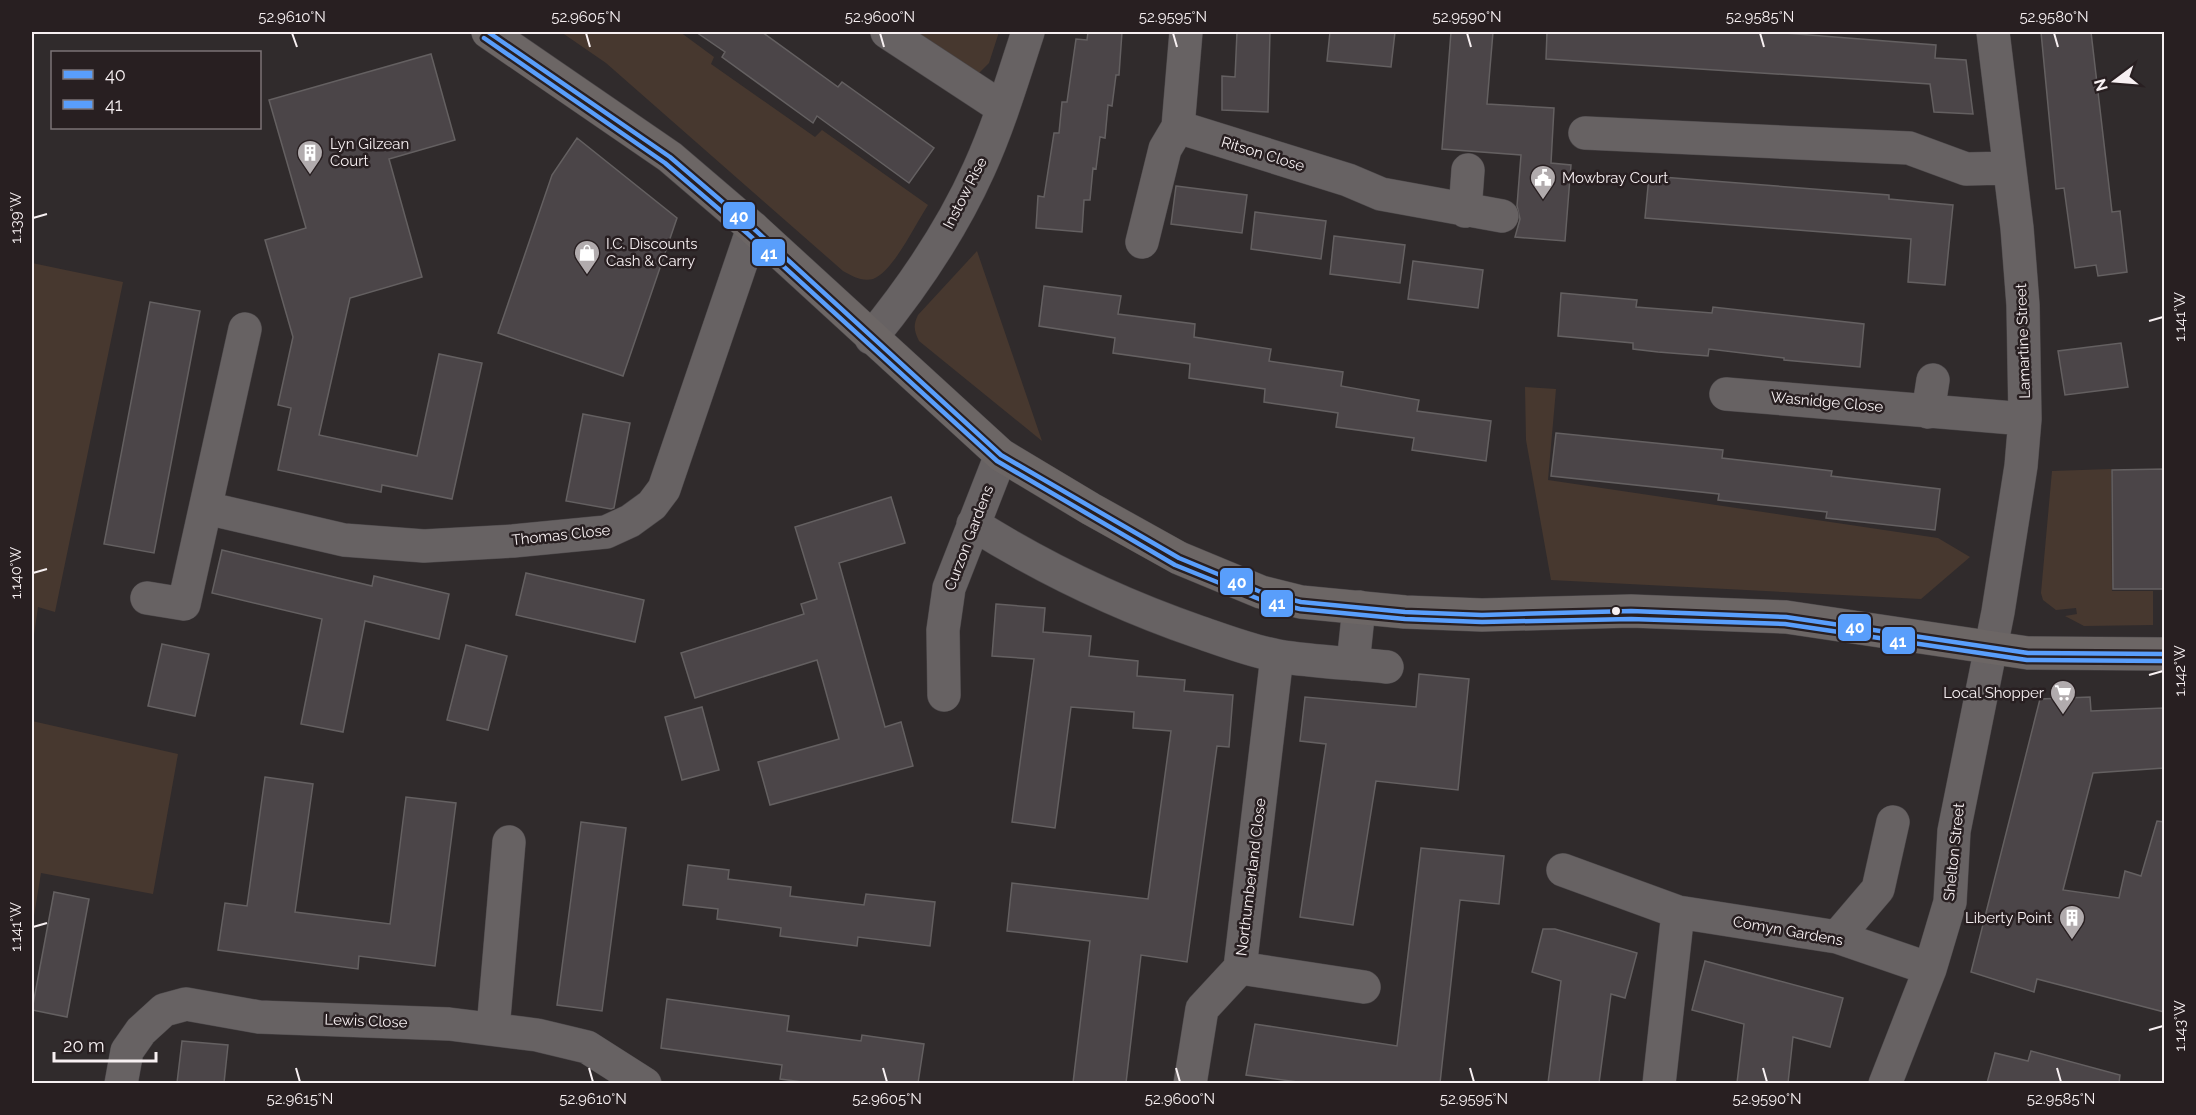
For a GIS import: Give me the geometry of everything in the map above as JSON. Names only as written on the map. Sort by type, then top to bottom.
[{"type":"street","points":[[489,32],[670,157],[753,228],[1001,455],[1100,515],[1179,558],[1261,592],[1301,602],[1406,612],[1482,615],[1622,611],[1786,617],[2028,653],[2164,654]]},
{"type":"street","points":[[887,32],[992,101],[1005,102]]},
{"type":"street","name":"Instow Rise","points":[[871,338],[954,218],[979,170],[1028,32]]},
{"type":"street","points":[[1142,242],[1165,149],[1178,127],[1186,32]]},
{"type":"street","name":"Lamartine Street","points":[[1990,648],[2018,488],[2025,419],[2023,305],[2017,228],[1993,32]]},
{"type":"street","name":"Ritson Close","points":[[1178,127],[1351,168],[1381,194],[1502,216]]},
{"type":"street","points":[[1585,134],[1909,148],[1966,169],[2008,168]]},
{"type":"street","points":[[1465,211],[1468,170]]},
{"type":"street","name":"Thomas Close","points":[[206,508],[344,540],[424,546],[513,541],[618,529],[652,505],[664,489],[753,228]]},
{"type":"street","points":[[147,598],[184,604],[245,329]]},
{"type":"street","name":"Wasnidge Close","points":[[1726,394],[1931,396],[2025,419]]},
{"type":"street","name":"Curzon Gardens","points":[[944,695],[943,630],[949,588],[1001,455]]},
{"type":"street","points":[[973,524],[1030,557],[1153,614],[1235,645],[1277,656],[1387,667]]},
{"type":"street","points":[[1353,664],[1359,607]]},
{"type":"street","name":"Shelton Street","points":[[1886,1083],[1930,969],[1950,902],[1954,831],[1990,648]]},
{"type":"street","name":"Northumberland Close","points":[[1190,1083],[1202,1009],[1240,968],[1277,656]]},
{"type":"street","points":[[1837,937],[1878,889],[1893,822]]},
{"type":"street","points":[[493,1029],[508,842]]},
{"type":"street","name":"Comyn Gardens","points":[[1563,870],[1678,912],[1837,937],[1930,969]]},
{"type":"street","points":[[1659,1083],[1678,912]]},
{"type":"street","points":[[1240,968],[1364,987]]},
{"type":"street","name":"Lewis Close","points":[[121,1083],[127,1051],[141,1031],[164,1010],[186,1004],[259,1017],[448,1024],[537,1035],[587,1047],[645,1083]]},
{"type":"shaded area","points":[[561,32],[680,32],[714,57],[711,64],[815,137],[822,130],[928,205],[896,257],[881,275],[869,280],[854,277],[843,271],[606,63]]},
{"type":"shaded area","points":[[910,32],[999,32],[989,63],[977,75]]},
{"type":"shaded area","points":[[977,251],[1042,441],[919,341],[916,334],[915,325],[918,315]]},
{"type":"shaded area","points":[[32,263],[123,282],[55,612],[38,607],[32,649]]},
{"type":"shaded area","points":[[1525,387],[1556,389],[1548,480],[1938,538],[1970,557],[1921,599],[1551,580],[1526,440]]},
{"type":"shaded area","points":[[2111,469],[2112,591],[2153,591],[2153,625],[2084,626],[2065,616],[2077,614],[2076,608],[2056,610],[2043,600],[2041,593],[2052,471]]},
{"type":"shaded area","points":[[32,721],[178,754],[153,894],[41,873],[32,928]]},
{"type":"building","points":[[696,32],[762,32],[838,87],[842,82],[934,148],[909,183],[817,116],[813,123],[722,57],[725,52]]},
{"type":"building","points":[[1088,32],[1122,32],[1119,75],[1116,75],[1112,106],[1108,105],[1105,138],[1100,137],[1096,169],[1093,168],[1090,200],[1084,200],[1082,232],[1036,228],[1038,196],[1044,197],[1054,133],[1059,133],[1062,102],[1067,102],[1076,39],[1087,40]]},
{"type":"building","points":[[1237,32],[1270,32],[1268,112],[1222,110],[1222,76],[1235,77]]},
{"type":"building","points":[[1330,32],[1395,32],[1391,67],[1327,61]]},
{"type":"building","points":[[1451,32],[1493,32],[1487,104],[1554,108],[1551,163],[1571,165],[1565,241],[1515,237],[1520,219],[1517,206],[1521,155],[1442,149]]},
{"type":"building","points":[[1547,32],[1771,32],[1936,45],[1935,58],[1966,60],[1973,114],[1934,112],[1930,84],[1546,59]]},
{"type":"building","points":[[2041,32],[2091,32],[2112,212],[2120,211],[2127,272],[2098,276],[2096,265],[2075,268],[2064,188],[2056,189]]},
{"type":"building","points":[[431,54],[455,140],[389,159],[422,277],[350,298],[319,435],[417,456],[439,354],[482,363],[452,499],[382,485],[381,492],[278,470],[291,408],[278,405],[293,337],[265,240],[306,228],[269,100]]},
{"type":"building","name":"I.C. Discounts Cash & Carry","points":[[577,138],[677,218],[623,376],[498,333],[552,175]]},
{"type":"building","points":[[1649,176],[1889,195],[1889,199],[1953,205],[1945,285],[1908,282],[1911,239],[1645,218]]},
{"type":"building","points":[[1176,186],[1247,195],[1242,233],[1171,224]]},
{"type":"building","points":[[1255,212],[1326,221],[1321,259],[1251,249]]},
{"type":"building","points":[[1334,236],[1405,245],[1400,283],[1330,274]]},
{"type":"building","points":[[1413,261],[1483,270],[1478,308],[1408,299]]},
{"type":"building","points":[[1044,286],[1121,296],[1118,314],[1195,324],[1194,337],[1271,349],[1269,361],[1343,372],[1341,386],[1419,400],[1417,411],[1491,421],[1486,461],[1412,450],[1414,438],[1336,427],[1338,413],[1264,402],[1265,389],[1189,378],[1190,364],[1113,353],[1115,338],[1039,326]]},
{"type":"building","points":[[1561,293],[1637,300],[1636,307],[1712,313],[1713,307],[1864,324],[1860,367],[1784,360],[1784,358],[1709,349],[1708,356],[1658,352],[1633,349],[1633,343],[1558,336]]},
{"type":"building","points":[[150,302],[200,311],[154,553],[104,544]]},
{"type":"building","points":[[2121,343],[2128,387],[2065,395],[2058,351]]},
{"type":"building","points":[[583,414],[630,423],[614,508],[611,509],[566,501]]},
{"type":"building","points":[[1556,433],[1723,450],[1722,458],[1832,471],[1831,476],[1940,489],[1935,530],[1826,518],[1827,512],[1718,500],[1719,494],[1551,476]]},
{"type":"building","points":[[2164,469],[2164,589],[2113,589],[2112,470]]},
{"type":"building","points":[[891,497],[905,543],[839,563],[885,727],[901,722],[913,766],[770,805],[758,762],[839,739],[817,660],[695,698],[681,653],[804,614],[801,604],[817,599],[795,527]]},
{"type":"building","points":[[222,550],[372,586],[374,576],[449,594],[439,639],[365,621],[343,732],[301,724],[322,619],[212,593]]},
{"type":"building","points":[[526,573],[644,600],[635,642],[516,615]]},
{"type":"building","points":[[996,604],[1045,608],[1043,632],[1091,636],[1089,656],[1138,661],[1137,676],[1185,680],[1184,691],[1233,695],[1229,747],[1217,746],[1187,962],[1141,955],[1126,1083],[1073,1083],[1090,941],[1007,931],[1012,883],[1148,899],[1171,731],[1133,728],[1134,712],[1071,707],[1055,828],[1012,822],[1034,659],[992,656]]},
{"type":"building","points":[[162,644],[209,654],[195,716],[148,706]]},
{"type":"building","points":[[466,645],[507,656],[488,730],[447,720]]},
{"type":"building","points":[[1419,674],[1469,679],[1458,790],[1376,781],[1353,925],[1300,917],[1326,744],[1300,741],[1305,697],[1416,707]]},
{"type":"building","points":[[2090,697],[2091,711],[2164,708],[2164,768],[2093,773],[2063,890],[2119,898],[2125,871],[2141,876],[2157,821],[2164,822],[2164,1012],[2037,979],[2034,992],[1971,972],[2040,699]]},
{"type":"building","points":[[702,707],[719,770],[682,780],[665,717]]},
{"type":"building","points":[[265,777],[313,784],[295,912],[390,924],[406,797],[456,803],[435,966],[359,956],[358,969],[218,950],[225,903],[247,906]]},
{"type":"building","points":[[581,822],[626,828],[602,1011],[557,1005]]},
{"type":"building","points":[[1421,848],[1504,856],[1499,904],[1460,900],[1440,1083],[1305,1083],[1246,1075],[1255,1024],[1397,1046]]},
{"type":"building","points":[[688,865],[729,870],[728,879],[791,887],[790,896],[864,905],[866,894],[935,902],[930,946],[858,937],[857,946],[780,936],[781,928],[717,919],[718,909],[683,905]]},
{"type":"building","points":[[54,892],[89,899],[67,1017],[32,1010]]},
{"type":"building","points":[[1543,929],[1555,929],[1637,953],[1625,998],[1611,994],[1599,1083],[1548,1083],[1561,981],[1532,972]]},
{"type":"building","points":[[1705,961],[1843,998],[1830,1047],[1793,1037],[1788,1083],[1737,1083],[1744,1024],[1692,1010]]},
{"type":"building","points":[[667,999],[789,1016],[787,1031],[861,1041],[862,1035],[924,1044],[918,1083],[810,1083],[780,1079],[782,1065],[661,1048]]},
{"type":"building","points":[[182,1041],[228,1045],[224,1083],[177,1083]]},
{"type":"building","points":[[2031,1051],[2120,1075],[2119,1083],[1987,1083],[1995,1053],[2028,1061]]},
{"type":"transit line","name":"40","points":[[488,32],[670,157],[753,228],[1001,455],[1179,558],[1261,592],[1301,602],[1405,612],[1482,615],[1631,611],[1786,617],[2028,653],[2164,654]]},
{"type":"transit line","name":"41","points":[[484,38],[665,163],[748,234],[997,461],[1175,565],[1259,599],[1300,609],[1405,619],[1482,622],[1631,619],[1785,624],[2027,660],[2164,661]]},
{"type":"place","name":"Lyn Gilzean Court","points":[[310,176]]},
{"type":"place","name":"Mowbray Court","points":[[1543,201]]},
{"type":"place","name":"I.C. Discounts Cash & Carry","points":[[587,276]]},
{"type":"place","name":"Local Shopper","points":[[2063,716]]},
{"type":"place","name":"Liberty Point","points":[[2072,941]]}]
